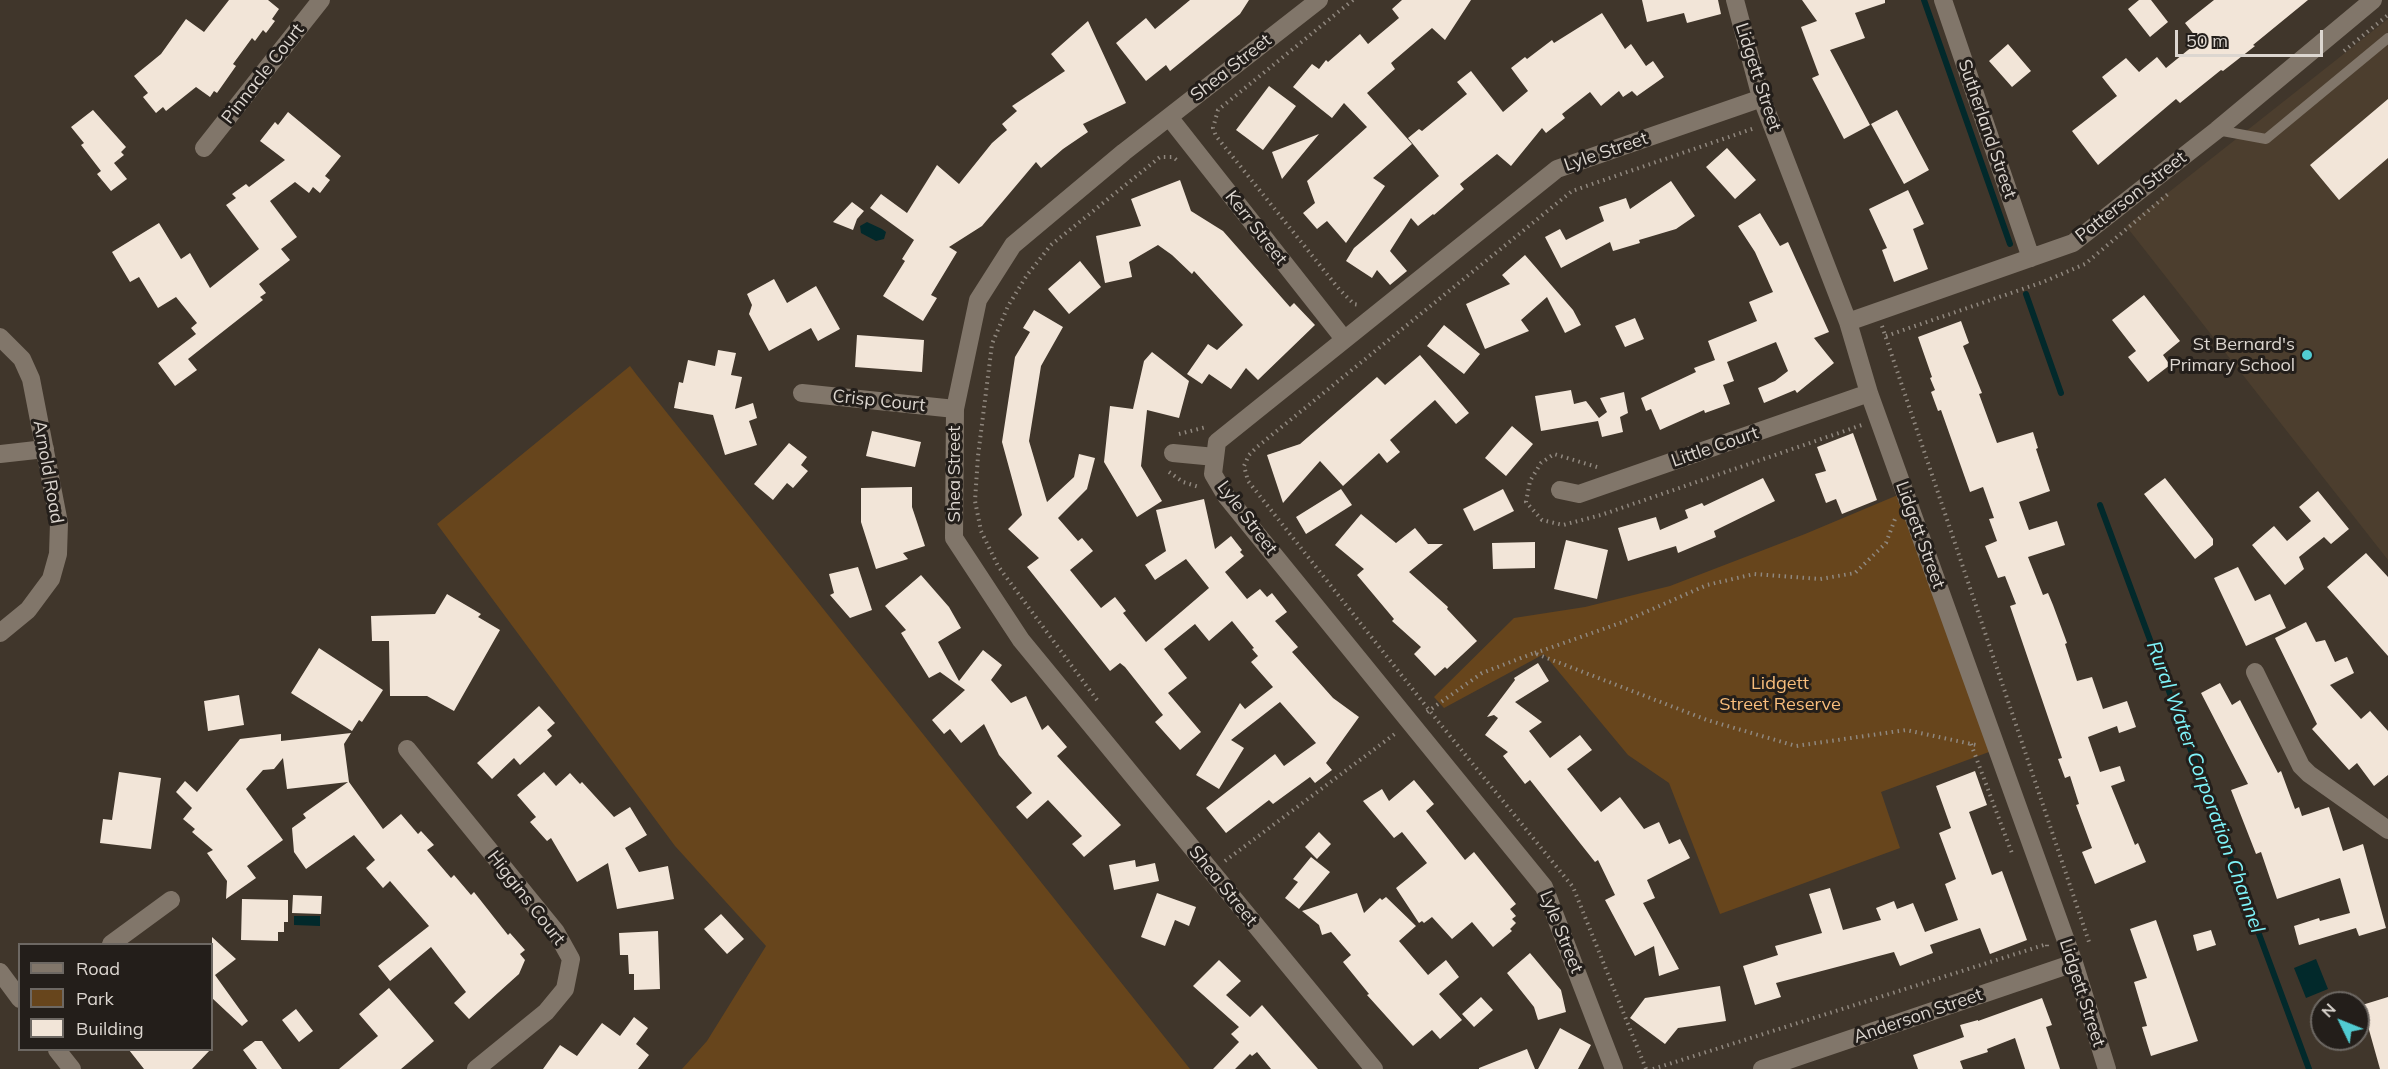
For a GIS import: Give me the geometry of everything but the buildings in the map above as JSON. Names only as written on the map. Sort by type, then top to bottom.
[{"type":"street","name":"Pinnacle Court","points":[[204,148],[321,0]]},
{"type":"street","name":"Shea Street","points":[[1319,0],[1169,117],[1013,245],[978,300],[956,409],[954,538],[1021,640],[1374,1069]]},
{"type":"street","name":"Lidgett Street","points":[[1735,0],[1762,98],[1848,322],[1869,393],[2074,963],[2107,1069]]},
{"type":"street","name":"Sutherland Street","points":[[1943,0],[2031,258]]},
{"type":"street","name":"Patterson Street","points":[[1848,322],[2073,243],[2217,130],[2373,0]]},
{"type":"street","name":"Lyle Street","points":[[1614,1069],[1544,886],[1226,496],[1213,474],[1216,442],[1557,168],[1762,98]]},
{"type":"street","name":"Kerr Street","points":[[1169,117],[1344,339]]},
{"type":"street","name":"Arnold Road","points":[[0,337],[22,359],[31,379],[59,523],[58,554],[51,579],[28,609],[0,633]]},
{"type":"street","name":"Crisp Court","points":[[802,393],[956,409]]},
{"type":"street","name":"Little Court","points":[[1560,490],[1579,494],[1869,393]]},
{"type":"street","points":[[1172,445],[1215,457]]},
{"type":"street","points":[[0,454],[45,449]]},
{"type":"street","points":[[2255,672],[2301,766],[2388,830]]},
{"type":"street","name":"Higgins Court","points":[[407,749],[556,932],[571,959],[565,989],[546,1012],[476,1069]]},
{"type":"street","points":[[114,943],[171,900]]},
{"type":"street","name":"Anderson Street","points":[[1762,1069],[2074,963]]},
{"type":"street","points":[[0,972],[18,996]]},
{"type":"street","points":[[58,1051],[72,1069]]},
{"type":"lane","points":[[2217,130],[2266,139],[2388,38]]},
{"type":"path","points":[[1339,289],[1216,136],[1213,128],[1218,110],[1353,0]]},
{"type":"path","points":[[1102,706],[998,566],[981,531],[975,501],[992,344],[1008,306],[1027,275],[1051,245],[1160,157],[1173,157],[1181,164]]},
{"type":"path","points":[[1877,312],[2089,945]]},
{"type":"path","points":[[1172,445],[1190,430],[1209,427]]},
{"type":"path","points":[[1167,470],[1183,482],[1203,489]]},
{"type":"path","points":[[1225,861],[1482,673],[1623,622],[1707,585],[1754,574],[1820,579],[1855,573],[1886,543],[1905,492]]},
{"type":"path","points":[[1534,653],[1707,720],[1796,746],[1906,730],[1997,749]]},
{"type":"path","points":[[1971,744],[2017,866]]},
{"type":"path","points":[[1217,852],[1232,870]]},
{"type":"path","points":[[1653,1069],[2047,944],[2051,970]]},
{"type":"shaded area","name":"St Bernard's Primary School","points":[[2388,19],[2388,560],[2126,226]]},
{"type":"green space","points":[[630,366],[1190,1069],[682,1069],[707,1041],[766,946],[675,846],[437,524]]},
{"type":"green space","name":"Lidgett Street Reserve","points":[[1905,492],[1997,749],[1881,792],[1900,848],[1720,914],[1669,783],[1628,755],[1544,654],[1444,708],[1434,697],[1514,618],[1585,607],[1670,586],[1805,534]]},
{"type":"water","points":[[867,222],[886,232],[884,239],[876,241],[861,233],[860,226]]},
{"type":"water","points":[[294,916],[320,916],[320,926],[294,925]]},
{"type":"water","points":[[2316,959],[2328,989],[2310,991],[2310,996],[2306,998],[2294,968]]},
{"type":"waterway","name":"Rural Water Corporation Channel","points":[[1924,0],[2010,244]]},
{"type":"waterway","name":"Rural Water Corporation Channel","points":[[2026,294],[2061,393]]},
{"type":"waterway","name":"Rural Water Corporation Channel","points":[[2100,505],[2309,1069]]},
{"type":"place","name":"St Bernard's Primary School","points":[[2307,355]]}]
